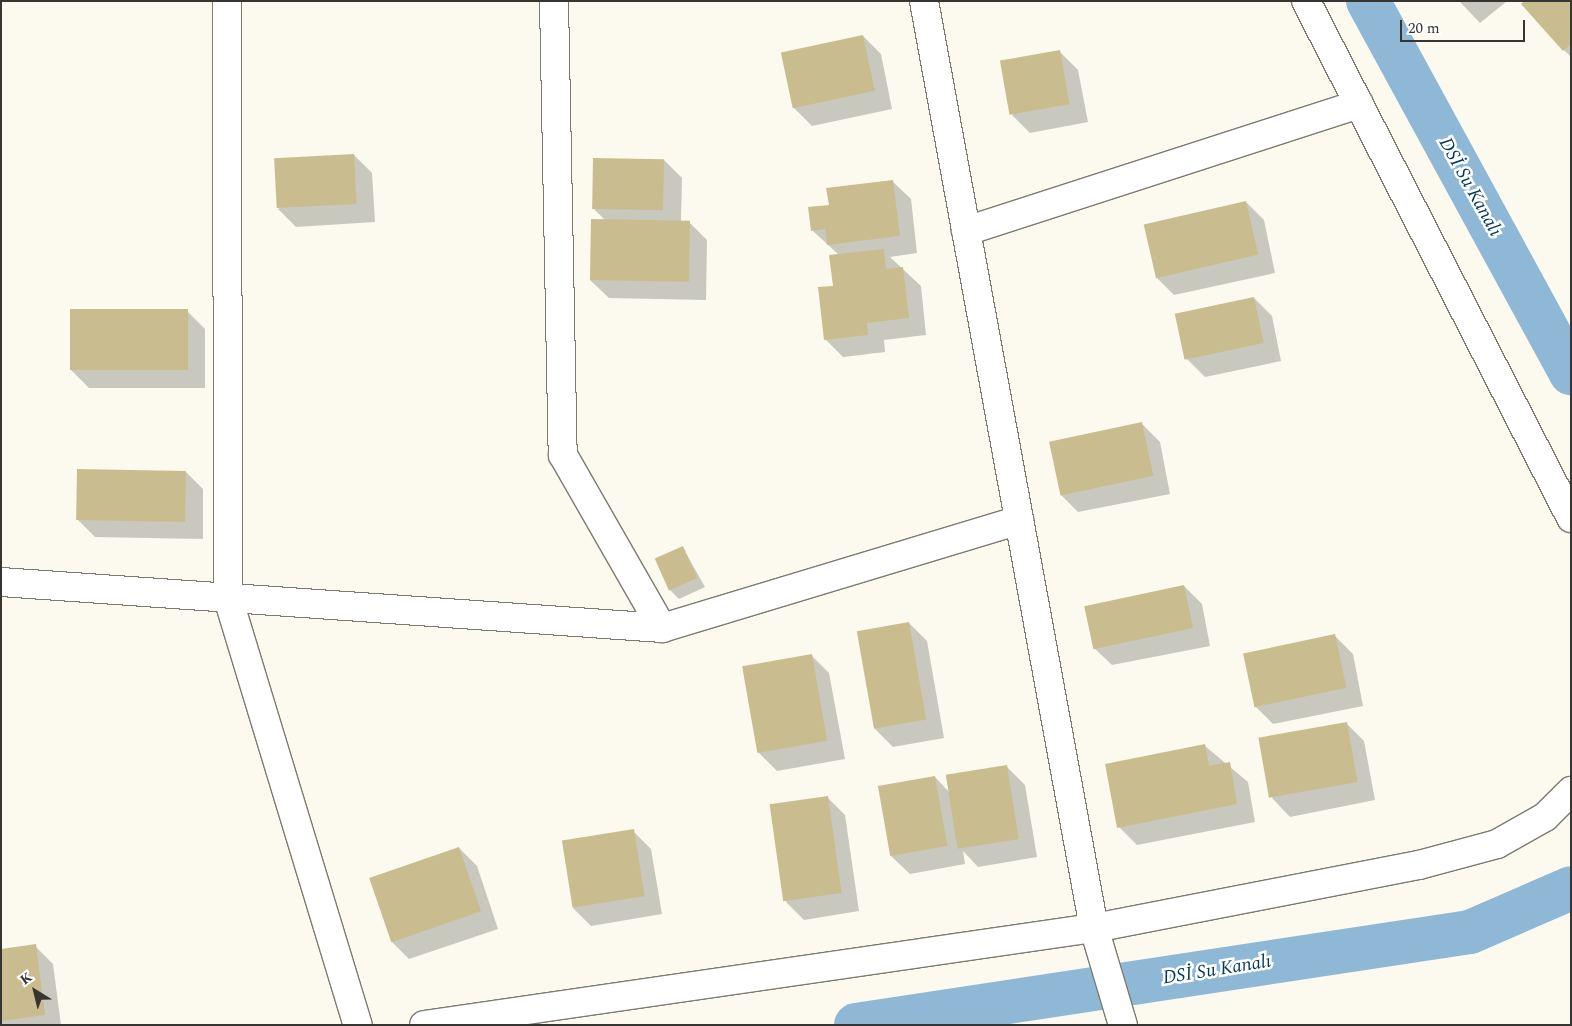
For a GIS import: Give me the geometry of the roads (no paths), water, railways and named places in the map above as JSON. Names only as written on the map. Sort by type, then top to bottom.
[{"type":"street","points":[[227,1],[228,598],[358,1025]]},
{"type":"street","points":[[554,1],[563,455],[662,628]]},
{"type":"street","points":[[924,1],[1094,928],[1123,1025]]},
{"type":"street","points":[[1306,1],[1571,518]]},
{"type":"street","points":[[966,231],[1359,104]]},
{"type":"street","points":[[1,582],[662,628],[1019,520]]},
{"type":"street","points":[[424,1025],[1094,928],[1419,865],[1497,844],[1546,817],[1571,791]]},
{"type":"waterway","name":"DSİ Su Kanalı","points":[[1368,1],[1571,373]]},
{"type":"waterway","name":"DSİ Su Kanalı","points":[[856,1025],[1470,932],[1571,888]]}]
